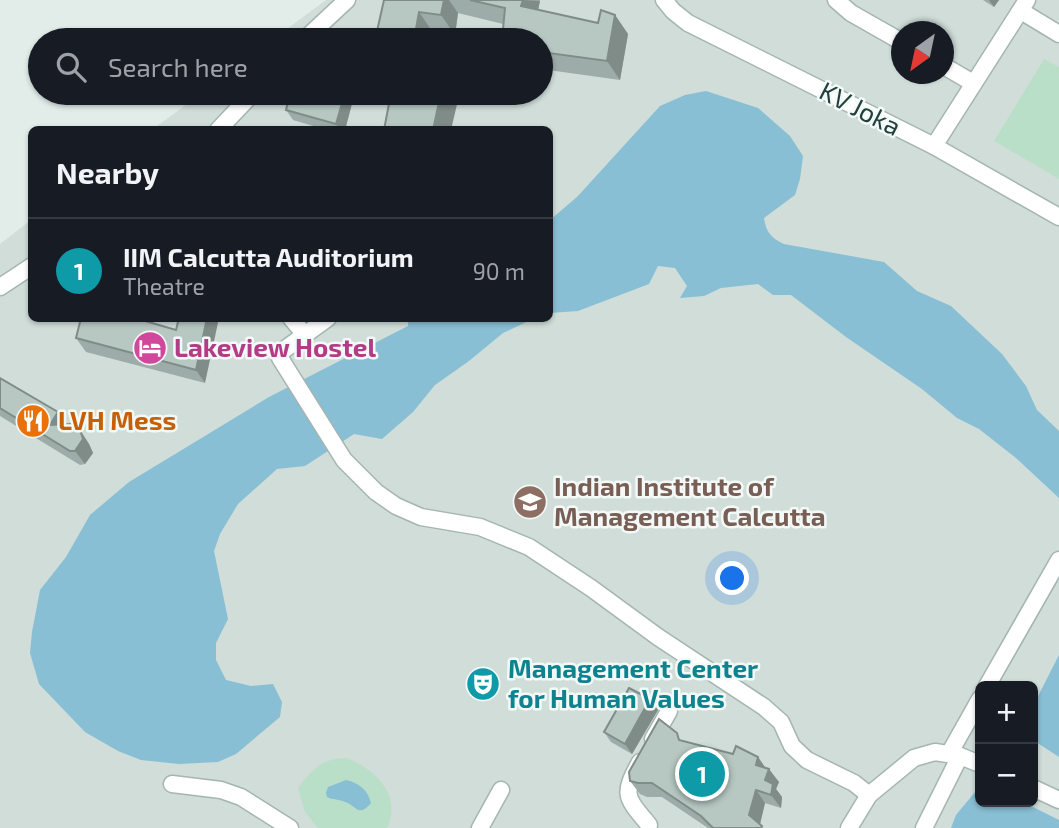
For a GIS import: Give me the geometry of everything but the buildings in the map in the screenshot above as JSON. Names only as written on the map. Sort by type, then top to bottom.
[{"type":"lane","points":[[317,28],[347,0]]},
{"type":"lane","name":"KV Joka","points":[[664,0],[688,23],[934,146],[1059,217]]},
{"type":"lane","points":[[836,0],[851,13],[891,36]]},
{"type":"lane","points":[[934,146],[1024,6],[1059,34]]},
{"type":"lane","points":[[954,72],[973,83]]},
{"type":"lane","points":[[222,126],[241,105]]},
{"type":"lane","points":[[238,126],[245,105]]},
{"type":"lane","points":[[0,287],[28,269]]},
{"type":"lane","points":[[294,322],[305,335]]},
{"type":"lane","points":[[323,322],[281,352],[280,358],[344,460],[376,492],[396,506],[421,517],[480,527],[529,547],[658,637],[764,706],[781,723],[792,746],[807,760],[854,783],[869,795]]},
{"type":"lane","points":[[990,681],[1059,560]]},
{"type":"lane","points":[[923,828],[975,710]]},
{"type":"lane","points":[[666,828],[646,826],[627,793],[628,783],[669,711]]},
{"type":"lane","points":[[849,828],[869,795],[914,758],[935,752],[975,762]]},
{"type":"lane","points":[[172,784],[231,793],[290,828]]},
{"type":"lane","points":[[480,828],[501,790]]},
{"type":"lane","points":[[1038,790],[1059,800]]},
{"type":"shaded area","name":"Indian Institute of Management Calcutta","points":[[326,0],[1059,0],[1059,828],[0,828],[0,244],[28,222],[28,322],[553,322],[553,126],[157,126],[186,105],[553,105],[553,28],[288,28]]},
{"type":"green space","points":[[1044,59],[1059,67],[1059,179],[994,141]]},
{"type":"green space","points":[[346,758],[366,769],[383,784],[391,805],[387,828],[318,828],[305,812],[298,788],[318,766],[330,760]]},
{"type":"water","points":[[706,91],[758,108],[790,136],[803,156],[795,195],[764,218],[772,237],[784,244],[884,262],[917,291],[951,306],[1002,354],[1026,386],[1037,410],[1059,431],[1059,498],[1016,458],[979,429],[957,418],[922,389],[791,295],[773,295],[758,284],[721,288],[704,296],[680,298],[687,286],[675,268],[658,266],[649,284],[578,311],[553,313],[553,217],[577,197],[660,106],[685,95]]},
{"type":"water","points":[[408,322],[527,322],[503,333],[435,385],[413,412],[382,439],[354,434],[305,466],[277,469],[238,504],[220,534],[214,551],[228,619],[216,643],[216,660],[226,680],[251,686],[273,684],[282,702],[280,717],[236,754],[218,762],[179,764],[141,760],[118,751],[85,732],[39,684],[30,653],[40,590],[66,557],[90,515],[129,482],[269,397],[408,326]]},
{"type":"water","points":[[1059,655],[1059,757],[1038,743],[1038,696]]},
{"type":"water","points":[[346,780],[359,785],[370,798],[371,803],[363,810],[327,797],[328,787]]},
{"type":"water","points":[[975,792],[975,807],[1033,807],[1059,820],[1059,828],[951,828],[956,815]]},
{"type":"place","name":"Lakeview Hostel","points":[[150,348]]},
{"type":"place","name":"LVH Mess","points":[[33,421]]},
{"type":"place","name":"Indian Institute of Management Calcutta","points":[[530,502]]},
{"type":"place","name":"Management Center for Human Values","points":[[483,684]]},
{"type":"place","name":"IIM Calcutta Auditorium","points":[[702,774]]}]
